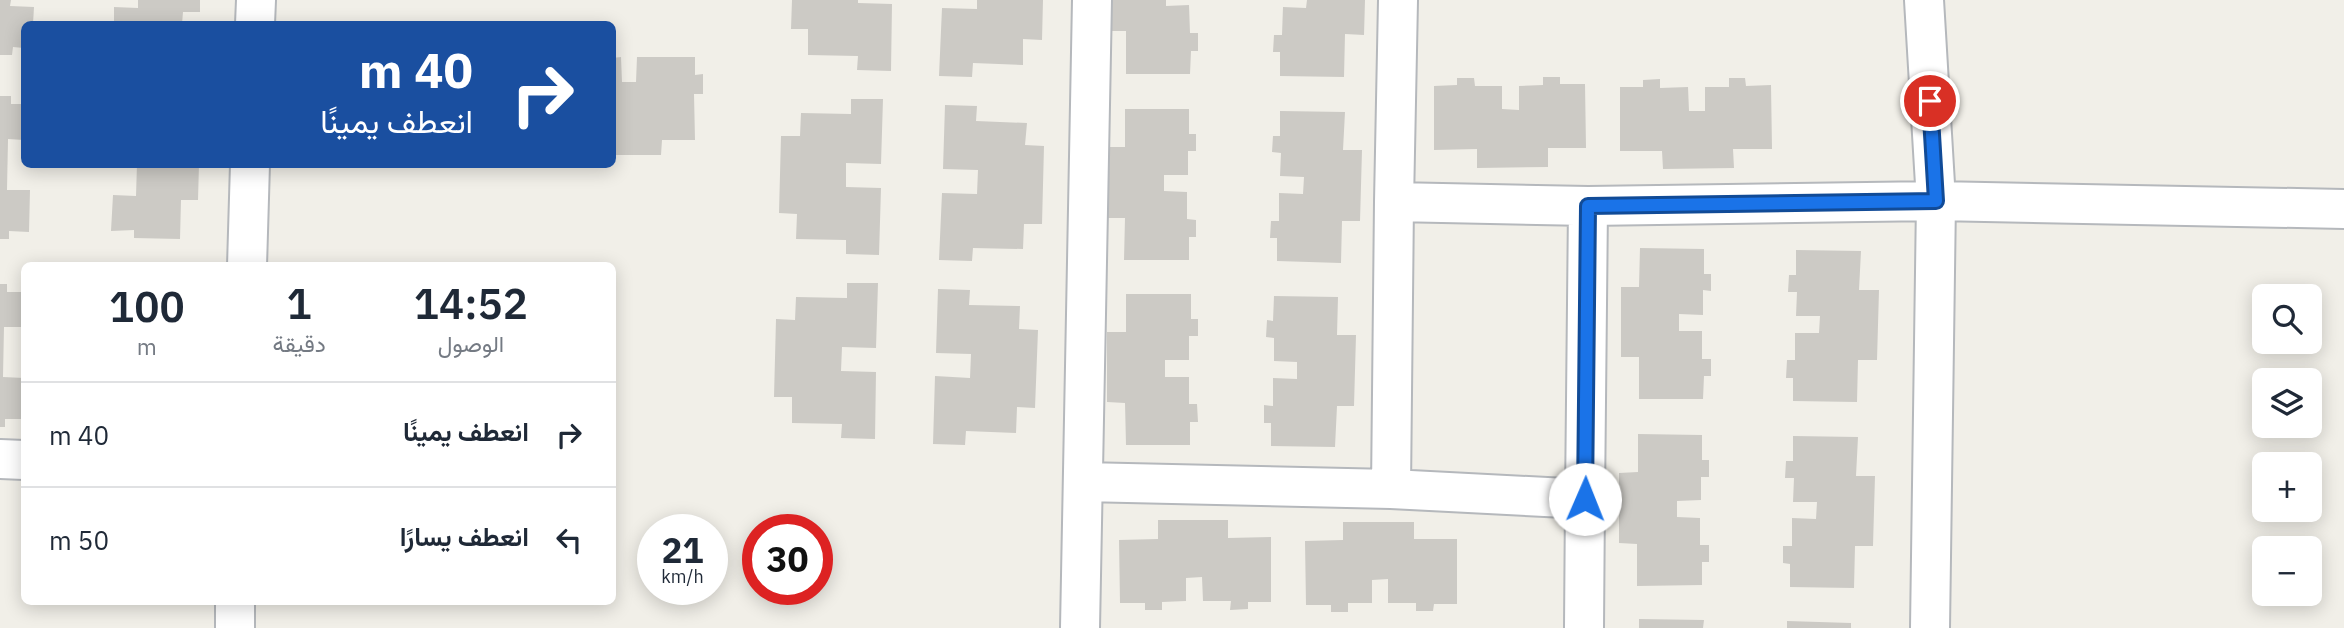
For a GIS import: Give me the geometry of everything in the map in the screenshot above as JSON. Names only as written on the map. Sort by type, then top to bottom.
[{"type":"street","points":[[255,21],[256,0]]},
{"type":"street","points":[[1080,628],[1092,0]]},
{"type":"street","points":[[1391,489],[1398,0]]},
{"type":"street","points":[[1924,0],[1936,201],[1930,628]]},
{"type":"street","points":[[247,262],[250,168]]},
{"type":"street","points":[[1394,202],[1588,206],[1936,201],[2344,209]]},
{"type":"street","points":[[1584,628],[1588,206]]},
{"type":"street","points":[[0,459],[21,460]]},
{"type":"street","points":[[1083,482],[1391,489],[1585,499]]},
{"type":"street","points":[[235,605],[235,628]]},
{"type":"building","points":[[0,0],[11,0],[10,6],[34,7],[33,21],[21,21],[21,48],[13,47],[12,55],[0,55]]},
{"type":"building","points":[[138,0],[200,0],[200,12],[183,12],[182,21],[114,21],[114,7],[138,8]]},
{"type":"building","points":[[792,0],[858,0],[858,3],[892,4],[891,71],[857,70],[858,56],[808,55],[808,29],[791,29]]},
{"type":"building","points":[[977,0],[1043,0],[1042,40],[1023,39],[1023,65],[973,63],[972,77],[939,76],[942,8],[977,9]]},
{"type":"building","points":[[1108,0],[1166,0],[1166,6],[1189,5],[1190,33],[1198,33],[1198,51],[1191,51],[1190,74],[1126,74],[1126,31],[1107,31]]},
{"type":"building","points":[[1307,0],[1365,0],[1364,35],[1345,34],[1344,77],[1280,76],[1280,52],[1273,52],[1274,35],[1282,35],[1283,7],[1306,8]]},
{"type":"building","points":[[621,57],[622,82],[636,82],[637,57],[695,57],[695,75],[703,74],[703,94],[694,94],[695,140],[662,140],[661,155],[616,155],[616,58]]},
{"type":"building","points":[[1543,77],[1560,77],[1560,84],[1585,84],[1586,148],[1548,148],[1548,167],[1477,168],[1477,149],[1434,150],[1434,86],[1457,85],[1457,78],[1474,78],[1475,86],[1502,86],[1502,109],[1519,110],[1519,86],[1543,85]]},
{"type":"building","points":[[1729,78],[1745,78],[1746,86],[1771,85],[1772,149],[1733,149],[1734,168],[1663,169],[1662,151],[1620,151],[1620,87],[1643,87],[1643,80],[1660,79],[1660,88],[1688,87],[1689,111],[1705,111],[1705,87],[1729,87]]},
{"type":"building","points":[[0,96],[11,96],[11,104],[21,104],[21,140],[8,139],[7,190],[30,190],[29,232],[9,231],[9,239],[0,239]]},
{"type":"building","points":[[851,99],[883,99],[881,164],[846,163],[846,187],[881,188],[879,255],[846,254],[846,240],[796,239],[797,214],[779,213],[781,136],[800,136],[801,113],[851,114]]},
{"type":"building","points":[[945,105],[977,106],[976,121],[1027,123],[1025,145],[1044,146],[1042,224],[1024,224],[1023,249],[973,248],[972,261],[939,260],[942,193],[977,194],[978,170],[943,169]]},
{"type":"building","points":[[1125,109],[1189,109],[1189,134],[1196,134],[1196,151],[1188,151],[1188,175],[1164,175],[1164,191],[1187,192],[1187,219],[1196,220],[1196,237],[1189,237],[1189,260],[1124,260],[1125,218],[1106,218],[1106,147],[1125,147]]},
{"type":"building","points":[[1280,111],[1345,112],[1343,150],[1362,150],[1360,221],[1342,221],[1341,263],[1277,261],[1277,238],[1270,238],[1271,221],[1279,221],[1279,193],[1303,194],[1304,177],[1280,176],[1281,153],[1272,152],[1273,136],[1280,136]]},
{"type":"building","points":[[137,168],[199,168],[198,200],[181,200],[180,239],[134,238],[134,230],[111,231],[113,195],[136,196]]},
{"type":"building","points":[[1640,248],[1704,249],[1704,274],[1711,274],[1711,291],[1703,290],[1703,315],[1679,314],[1679,331],[1702,331],[1702,359],[1711,359],[1711,376],[1704,376],[1703,399],[1639,399],[1639,357],[1621,357],[1621,287],[1639,287]]},
{"type":"building","points":[[1796,250],[1861,251],[1859,290],[1879,290],[1877,360],[1858,360],[1857,402],[1793,401],[1793,378],[1786,378],[1787,360],[1795,360],[1795,333],[1819,333],[1820,316],[1796,316],[1797,292],[1788,292],[1789,275],[1796,275]]},
{"type":"building","points":[[847,283],[878,283],[876,348],[842,347],[841,371],[876,372],[875,439],[841,438],[842,424],[792,423],[792,397],[774,397],[776,319],[795,320],[796,297],[847,298]]},
{"type":"building","points":[[0,284],[7,284],[7,292],[21,292],[21,327],[4,327],[3,377],[21,378],[21,419],[5,419],[5,427],[0,427]]},
{"type":"building","points":[[938,289],[970,290],[969,305],[1020,306],[1019,329],[1038,330],[1035,408],[1017,407],[1016,433],[966,431],[965,445],[933,444],[935,376],[970,378],[971,354],[936,353]]},
{"type":"building","points":[[1126,294],[1191,294],[1191,319],[1198,319],[1198,336],[1189,336],[1189,360],[1165,360],[1165,377],[1189,377],[1189,404],[1197,404],[1198,422],[1190,422],[1190,445],[1126,445],[1125,403],[1107,402],[1107,332],[1126,332]]},
{"type":"building","points":[[1274,296],[1338,297],[1337,335],[1356,335],[1354,406],[1337,406],[1335,447],[1271,446],[1271,423],[1264,423],[1264,405],[1273,406],[1273,378],[1297,379],[1297,362],[1274,361],[1274,338],[1266,337],[1267,320],[1273,321]]},
{"type":"building","points":[[1638,434],[1702,435],[1702,460],[1709,460],[1709,477],[1701,477],[1701,500],[1677,501],[1677,517],[1700,518],[1700,545],[1709,545],[1709,562],[1702,562],[1702,585],[1637,586],[1637,544],[1619,543],[1619,473],[1638,472]]},
{"type":"building","points":[[1793,436],[1858,437],[1856,476],[1875,476],[1873,546],[1855,546],[1854,588],[1790,587],[1790,564],[1783,563],[1783,546],[1792,546],[1792,518],[1816,519],[1817,502],[1793,502],[1794,478],[1785,478],[1786,461],[1793,461]]},
{"type":"building","points":[[1158,520],[1228,520],[1228,538],[1271,537],[1271,602],[1248,602],[1248,609],[1230,610],[1231,601],[1203,601],[1202,577],[1186,578],[1186,601],[1162,602],[1162,610],[1145,610],[1145,603],[1120,603],[1119,540],[1158,539]]},
{"type":"building","points":[[1343,522],[1414,522],[1414,539],[1457,539],[1457,604],[1434,604],[1433,611],[1416,611],[1416,603],[1388,603],[1388,579],[1372,580],[1372,603],[1348,603],[1348,612],[1331,612],[1331,605],[1306,605],[1305,541],[1343,540]]},
{"type":"building","points":[[1639,619],[1704,620],[1703,628],[1639,628]]},
{"type":"building","points":[[1787,621],[1851,623],[1851,628],[1787,628]]},
{"type":"route","points":[[1585,499],[1588,206],[1936,201],[1930,101]]}]
